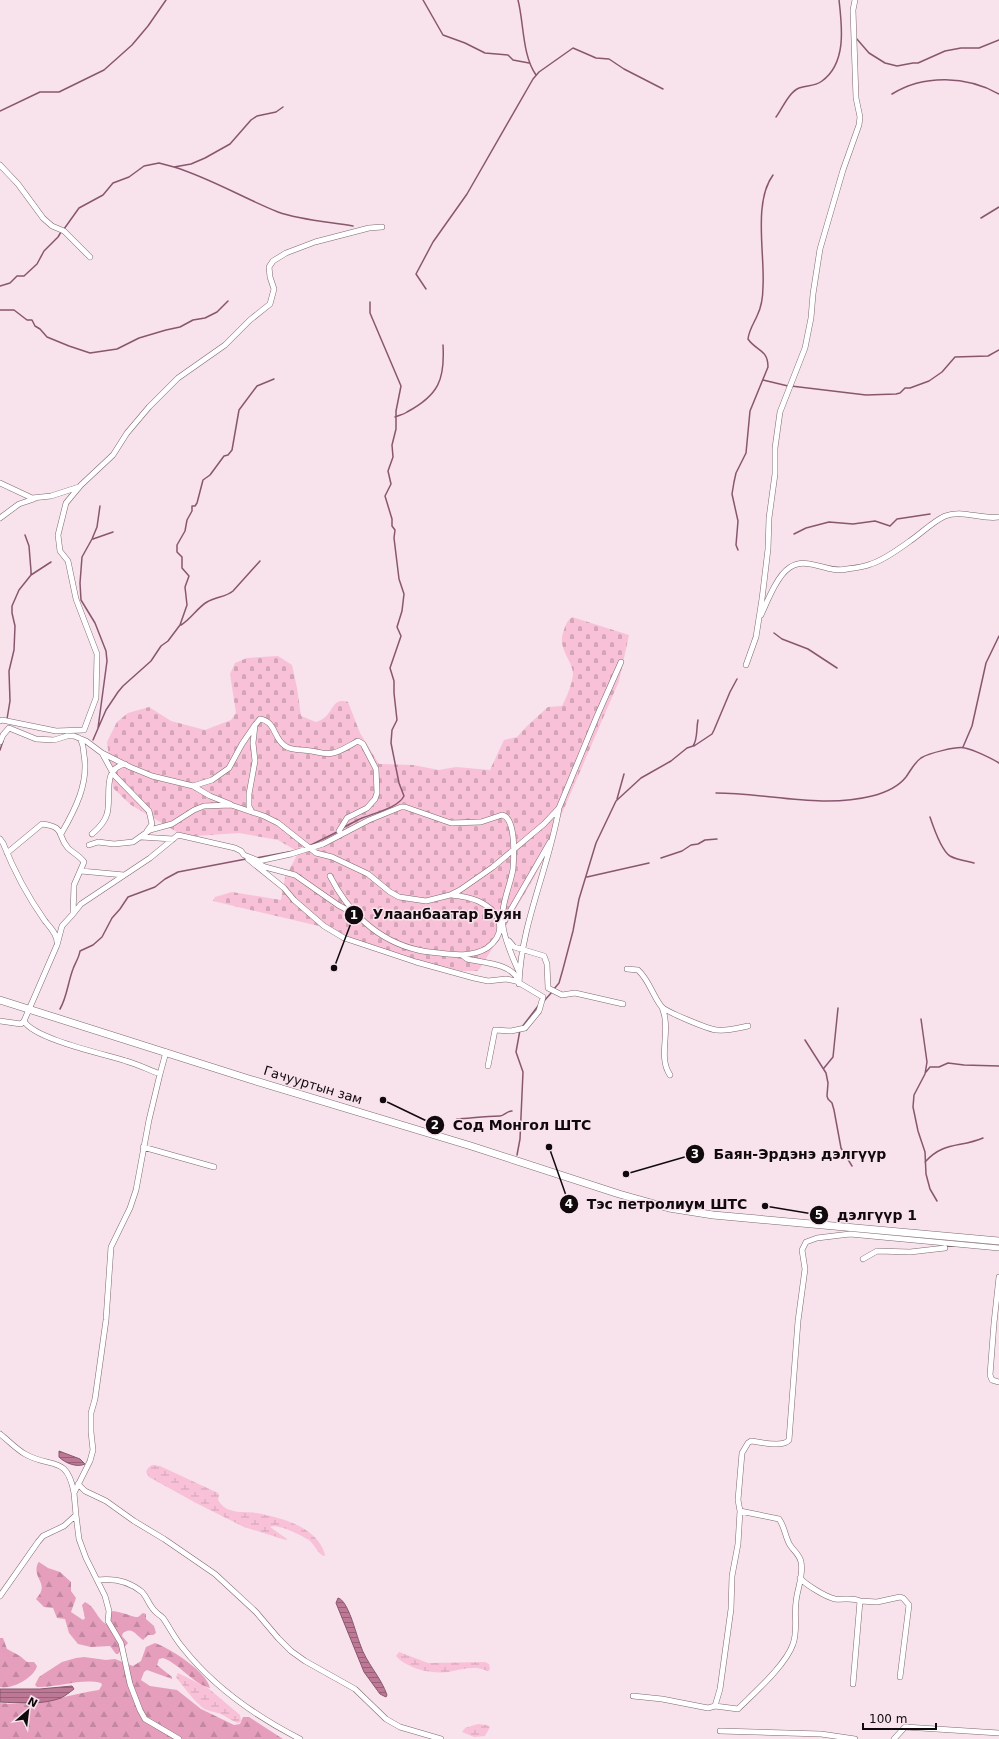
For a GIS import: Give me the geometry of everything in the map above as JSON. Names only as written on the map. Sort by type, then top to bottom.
[{"type":"main road","name":"Гачууртын зам","points":[[0,1000],[471,1146],[619,1194],[669,1208],[713,1215],[999,1241]]},
{"type":"street","points":[[746,665],[753,646],[759,618],[767,562],[769,518],[775,474],[774,448],[780,412],[805,348],[812,318],[813,294],[820,249],[843,170],[859,125],[856,98],[853,27],[853,10],[855,0]]},
{"type":"street","points":[[0,165],[18,184],[43,218],[52,226],[64,231],[90,257]]},
{"type":"street","points":[[0,721],[2,720],[56,731],[84,730],[96,698],[97,654],[76,599],[68,561],[60,551],[58,535],[66,503],[81,485],[113,455],[128,433],[150,407],[178,378],[224,345],[250,320],[270,304],[274,289],[270,277],[269,267],[273,262],[286,254],[315,242],[382,226]]},
{"type":"street","points":[[0,482],[28,497],[44,497]]},
{"type":"street","points":[[0,518],[19,504],[65,492],[81,485]]},
{"type":"street","points":[[759,618],[783,574],[789,568],[799,564],[810,563],[827,569],[843,570],[872,564],[910,541],[946,516],[959,513],[991,519],[999,517]]},
{"type":"street","points":[[519,984],[523,950],[535,895],[553,837],[559,808],[621,662]]},
{"type":"street","points":[[193,786],[212,780],[229,768],[242,744],[260,719],[267,721],[272,725],[281,743],[288,748],[295,750],[327,754],[334,753],[358,740],[363,744],[376,769],[377,793],[375,799],[367,808],[347,818],[339,831]]},
{"type":"street","points":[[252,812],[249,806],[249,794],[255,761],[253,742],[255,725]]},
{"type":"street","points":[[0,742],[3,734],[9,728],[36,739],[54,740],[72,736],[78,737],[102,753],[152,776],[193,786],[218,800],[240,807],[278,823],[316,853],[332,856],[368,874],[390,892],[399,897],[426,901],[450,895],[487,871],[544,824],[559,808]]},
{"type":"street","points":[[61,834],[78,800],[85,780],[86,764],[83,744],[78,737]]},
{"type":"street","points":[[89,845],[98,842],[123,844],[133,842],[141,837],[152,824],[149,811],[113,773],[102,753]]},
{"type":"street","points":[[92,834],[103,822],[107,814],[108,786],[113,773],[116,768],[125,764]]},
{"type":"street","points":[[146,832],[172,824],[194,810],[204,806],[230,805],[240,807]]},
{"type":"street","points":[[246,857],[254,860],[264,860],[323,844],[369,820],[405,807],[451,823],[481,822],[504,815],[510,821],[514,848],[513,869],[505,901],[502,924],[520,972]]},
{"type":"street","points":[[7,853],[42,824],[53,825],[59,830],[66,846],[84,862],[74,885],[73,914]]},
{"type":"street","points":[[0,1021],[21,1024],[24,1021],[57,946],[62,926],[81,904],[150,858],[178,835],[214,844],[225,845],[242,851],[246,857],[284,888],[294,900],[324,926],[344,938],[431,967],[488,980],[511,980],[543,998],[539,1011],[525,1028],[495,1030],[488,1066]]},
{"type":"street","points":[[141,837],[173,839]]},
{"type":"street","points":[[502,924],[553,837]]},
{"type":"street","points":[[0,839],[32,902],[55,934],[57,946]]},
{"type":"street","points":[[246,857],[265,867],[295,875],[338,906],[355,913]]},
{"type":"street","points":[[81,871],[124,875]]},
{"type":"street","points":[[330,876],[355,913],[369,927],[389,939],[418,950],[462,956],[504,967],[518,979],[519,984]]},
{"type":"street","points":[[450,895],[467,897],[483,904],[498,918],[500,924],[500,929],[497,936],[486,948],[462,956]]},
{"type":"street","points":[[505,934],[514,947],[544,956],[547,964],[548,988],[562,995],[575,992],[623,1004]]},
{"type":"street","points":[[627,969],[638,970],[645,977],[662,1007],[665,1019],[665,1063],[667,1071],[670,1075]]},
{"type":"street","points":[[662,1007],[670,1012],[715,1030],[748,1026]]},
{"type":"street","points":[[24,1021],[30,1028],[46,1036],[127,1061],[160,1074]]},
{"type":"street","points":[[74,1493],[90,1461],[93,1450],[91,1414],[95,1398],[106,1320],[111,1247],[130,1208],[136,1190],[143,1147],[166,1052]]},
{"type":"street","points":[[143,1147],[214,1167]]},
{"type":"street","points":[[715,1706],[720,1689],[727,1642],[732,1576],[738,1544],[740,1511],[738,1500],[742,1453],[751,1441],[785,1444],[789,1440],[798,1321],[805,1269],[802,1250],[806,1242],[828,1236],[850,1234],[999,1248]]},
{"type":"street","points":[[863,1259],[877,1251],[910,1252],[945,1248]]},
{"type":"street","points":[[999,1277],[990,1375],[992,1380],[999,1382]]},
{"type":"street","points":[[0,1434],[24,1454],[53,1463],[63,1468],[70,1476],[74,1493],[79,1539],[107,1604],[109,1611],[108,1621],[121,1643],[128,1678],[140,1710],[146,1719],[180,1739]]},
{"type":"street","points":[[78,1484],[85,1491],[106,1501],[215,1574],[256,1612],[291,1651],[305,1661],[355,1689],[386,1719],[400,1727],[441,1739]]},
{"type":"street","points":[[633,1696],[662,1699],[708,1708],[715,1706],[738,1709],[766,1682],[790,1651],[794,1644],[796,1601],[802,1562],[789,1544],[783,1524],[779,1519],[740,1511]]},
{"type":"street","points":[[0,1596],[43,1536],[64,1526],[76,1515]]},
{"type":"street","points":[[97,1580],[109,1578],[126,1581],[143,1593],[154,1610],[163,1618],[174,1637],[190,1657],[211,1677],[240,1702],[300,1739]]},
{"type":"street","points":[[800,1578],[826,1595],[834,1598],[877,1602],[903,1598],[909,1605],[900,1677]]},
{"type":"street","points":[[853,1684],[860,1601]]},
{"type":"street","points":[[894,1739],[905,1727],[999,1733]]},
{"type":"street","points":[[720,1730],[821,1734],[855,1739]]},
{"type":"green space","points":[[572,617],[629,635],[619,681],[535,876],[478,971],[463,971],[407,959],[375,949],[319,926],[213,901],[215,897],[232,892],[281,900],[285,878],[297,855],[295,850],[278,840],[239,833],[195,836],[177,832],[131,805],[113,788],[107,742],[117,722],[128,713],[149,707],[171,721],[205,730],[231,720],[236,713],[230,674],[235,663],[247,658],[278,656],[292,665],[301,716],[316,722],[324,718],[339,701],[348,702],[360,733],[379,764],[413,765],[439,770],[456,767],[490,770],[504,740],[517,737],[548,707],[562,706],[573,674],[563,649],[562,637],[566,624]]},
{"type":"green space","points":[[152,1465],[160,1466],[218,1493],[218,1500],[222,1505],[230,1510],[267,1515],[298,1525],[315,1537],[321,1545],[325,1555],[324,1556],[320,1553],[309,1540],[289,1530],[273,1526],[270,1527],[287,1539],[286,1540],[244,1527],[196,1503],[149,1477],[146,1472]]},
{"type":"green space","points":[[39,1562],[48,1568],[60,1572],[71,1582],[71,1591],[76,1598],[71,1612],[83,1620],[85,1618],[82,1605],[85,1602],[91,1606],[100,1619],[106,1624],[110,1611],[136,1617],[139,1617],[143,1613],[146,1614],[146,1619],[154,1626],[156,1633],[153,1635],[148,1635],[143,1640],[134,1632],[129,1630],[126,1631],[122,1636],[128,1643],[118,1654],[116,1654],[110,1646],[91,1647],[78,1644],[69,1633],[65,1619],[57,1618],[53,1608],[44,1607],[36,1599],[42,1589],[37,1573]]},
{"type":"green space","points":[[0,1638],[3,1638],[7,1649],[20,1656],[27,1662],[34,1662],[37,1666],[32,1675],[27,1679],[10,1687],[0,1687]]},
{"type":"green space","points":[[155,1643],[170,1650],[187,1661],[202,1675],[210,1688],[204,1686],[163,1658],[159,1659],[157,1665],[172,1677],[172,1679],[147,1670],[144,1672],[141,1680],[150,1686],[177,1690],[201,1709],[234,1725],[240,1724],[243,1717],[249,1717],[283,1739],[0,1739],[0,1703],[25,1704],[99,1690],[102,1685],[101,1683],[93,1682],[77,1682],[45,1687],[37,1687],[35,1685],[39,1677],[62,1662],[84,1657],[106,1660],[115,1659],[133,1666],[141,1661],[146,1647]]},
{"type":"green space","points":[[399,1652],[428,1663],[485,1662],[489,1664],[490,1669],[488,1671],[475,1668],[449,1672],[420,1670],[401,1661],[396,1656]]},
{"type":"green space","points":[[178,1673],[208,1688],[240,1715],[241,1721],[238,1723],[221,1714],[203,1708],[176,1677]]},
{"type":"green space","points":[[478,1724],[487,1725],[490,1727],[485,1736],[474,1737],[462,1732],[465,1728]]},
{"type":"shaded area","points":[[59,1451],[80,1459],[85,1464],[75,1465],[64,1461],[59,1457]]},
{"type":"shaded area","points":[[338,1598],[342,1600],[348,1611],[363,1651],[384,1688],[387,1695],[386,1697],[380,1694],[364,1672],[336,1603]]},
{"type":"shaded area","points":[[72,1686],[74,1689],[63,1697],[46,1702],[0,1702],[0,1689],[40,1689]]},
{"type":"waterway","points":[[0,111],[40,92],[59,92],[104,70],[132,45],[148,26],[166,0]]},
{"type":"waterway","points":[[423,0],[443,35],[465,43],[485,53],[508,55],[513,60],[529,63]]},
{"type":"waterway","points":[[518,0],[528,58],[536,75]]},
{"type":"waterway","points":[[776,117],[795,90],[819,83],[830,73],[836,64],[841,44],[842,32],[839,0]]},
{"type":"waterway","points":[[856,38],[869,53],[885,63],[897,66],[918,63],[945,51],[961,48],[979,48],[999,40]]},
{"type":"waterway","points":[[426,289],[416,274],[433,242],[467,194],[533,79],[539,72],[573,48],[596,58],[609,59],[624,69],[663,89]]},
{"type":"waterway","points":[[892,94],[904,88],[931,80],[960,81],[987,88],[999,94]]},
{"type":"waterway","points":[[64,229],[79,208],[103,195],[113,183],[129,177],[144,166],[159,163],[174,167],[191,164],[205,158],[230,144],[251,120],[257,116],[276,112],[283,107]]},
{"type":"waterway","points":[[174,167],[201,177],[287,215],[353,226]]},
{"type":"waterway","points":[[738,550],[736,545],[738,521],[732,494],[736,473],[746,453],[750,411],[768,367],[764,353],[748,339],[750,330],[760,309],[762,297],[763,273],[761,229],[763,199],[767,186],[773,175]]},
{"type":"waterway","points":[[981,218],[999,207]]},
{"type":"waterway","points":[[0,286],[10,283],[17,276],[24,276],[37,264],[44,251],[61,232]]},
{"type":"waterway","points":[[0,310],[14,310],[27,320],[32,320],[35,326],[47,337],[90,353],[117,349],[139,338],[180,327],[193,320],[205,318],[217,312],[228,301]]},
{"type":"waterway","points":[[342,828],[397,804],[404,796],[399,783],[391,743],[392,730],[397,720],[394,681],[390,668],[401,636],[397,627],[402,611],[404,594],[399,579],[394,538],[395,530],[392,526],[392,519],[385,496],[391,484],[388,471],[393,457],[392,445],[396,429],[396,411],[401,386],[370,313],[370,302]]},
{"type":"waterway","points":[[395,417],[418,406],[433,392],[438,385],[443,367],[443,345]]},
{"type":"waterway","points":[[791,386],[866,395],[896,394],[900,393],[905,388],[910,388],[929,381],[942,372],[955,357],[988,356],[999,350]]},
{"type":"waterway","points":[[93,740],[106,710],[118,692],[151,661],[161,646],[168,641],[180,625],[187,605],[185,587],[189,576],[182,568],[182,557],[177,552],[177,545],[185,531],[187,520],[192,511],[192,506],[195,506],[197,503],[203,480],[210,475],[224,456],[228,455],[232,450],[239,410],[257,386],[274,379]]},
{"type":"waterway","points":[[763,380],[788,386]]},
{"type":"waterway","points":[[98,728],[107,661],[106,651],[95,623],[81,600],[80,583],[82,557],[97,527],[100,506]]},
{"type":"waterway","points":[[794,534],[806,528],[829,522],[853,524],[875,521],[890,526],[897,519],[930,514]]},
{"type":"waterway","points":[[93,539],[113,532]]},
{"type":"waterway","points":[[7,719],[10,701],[9,671],[14,650],[15,626],[12,606],[19,590],[31,575],[29,546],[25,535]]},
{"type":"waterway","points":[[181,625],[207,602],[227,595],[233,591],[260,561]]},
{"type":"waterway","points":[[31,575],[51,562]]},
{"type":"waterway","points":[[774,633],[782,639],[808,649],[837,668]]},
{"type":"waterway","points":[[963,747],[972,726],[986,663],[999,636]]},
{"type":"waterway","points":[[694,746],[712,734],[737,679]]},
{"type":"waterway","points":[[554,989],[559,983],[573,931],[579,899],[596,843],[616,801],[641,778],[671,761],[687,748],[693,746],[695,743],[698,720]]},
{"type":"waterway","points":[[0,750],[3,741]]},
{"type":"waterway","points":[[716,793],[814,801],[853,800],[877,795],[890,789],[903,781],[914,764],[921,758],[943,750],[965,748],[973,750],[999,763]]},
{"type":"waterway","points":[[617,799],[624,774]]},
{"type":"waterway","points":[[930,817],[938,838],[947,853],[950,856],[974,863]]},
{"type":"waterway","points":[[311,845],[337,832]]},
{"type":"waterway","points":[[661,858],[682,851],[691,845],[698,844],[705,840],[717,839]]},
{"type":"waterway","points":[[256,858],[294,851]]},
{"type":"waterway","points":[[60,1009],[80,951],[93,945],[102,937],[112,918],[128,897],[155,887],[165,879],[178,872],[246,859]]},
{"type":"waterway","points":[[587,877],[649,863]]},
{"type":"waterway","points":[[544,1001],[552,992]]},
{"type":"waterway","points":[[522,1027],[538,1006]]},
{"type":"waterway","points":[[824,1068],[833,1057],[838,1008]]},
{"type":"waterway","points":[[921,1019],[927,1062],[925,1074],[914,1095],[913,1107],[918,1131],[925,1152],[926,1174],[930,1189],[937,1201]]},
{"type":"waterway","points":[[517,1155],[520,1139],[523,1072],[516,1052],[520,1030]]},
{"type":"waterway","points":[[805,1040],[826,1073],[828,1083],[827,1096],[832,1103],[834,1110],[841,1148],[852,1166]]},
{"type":"waterway","points":[[926,1072],[930,1067],[939,1067],[948,1063],[999,1066]]},
{"type":"waterway","points":[[457,1119],[500,1116],[512,1111]]},
{"type":"waterway","points":[[925,1162],[932,1155],[946,1148],[983,1138]]},
{"type":"place","name":"Улаанбаатар Буян","points":[[334,968]]},
{"type":"place","name":"Сод Монгол ШТС","points":[[383,1100]]},
{"type":"place","name":"Тэс петролиум ШТС","points":[[549,1147]]},
{"type":"place","name":"Баян-Эрдэнэ дэлгүүр","points":[[626,1174]]},
{"type":"place","name":"дэлгүүр 1","points":[[765,1206]]}]
